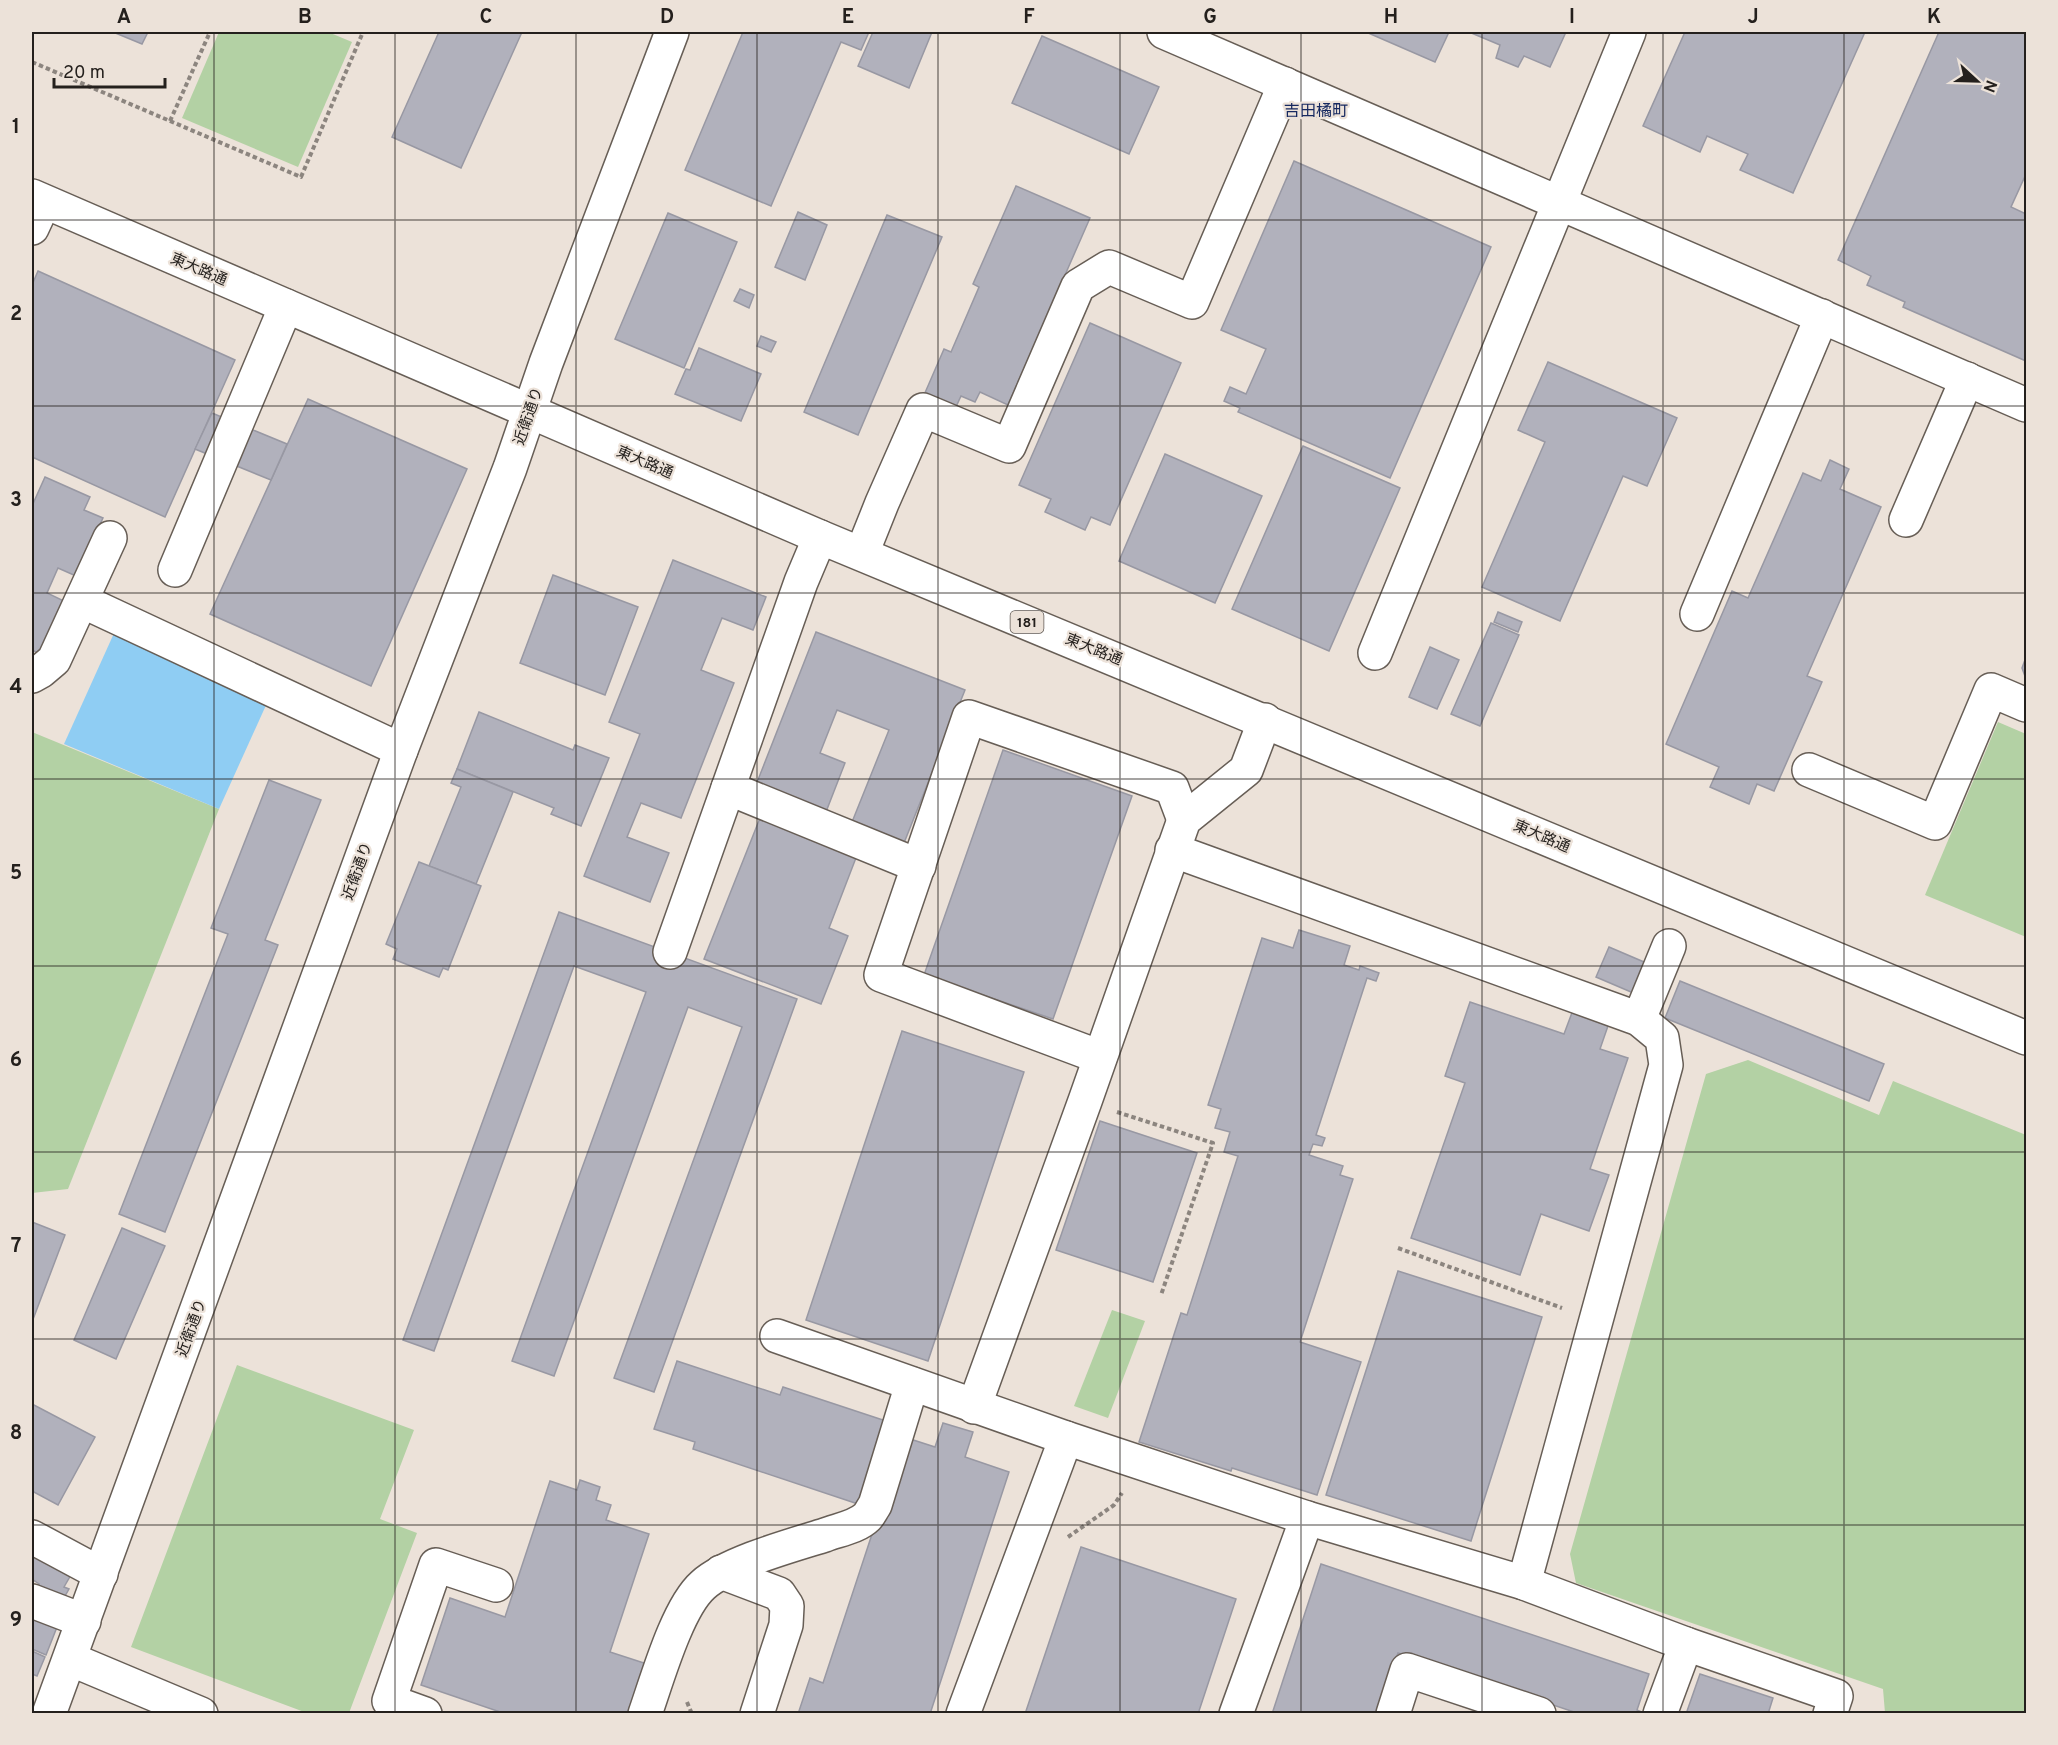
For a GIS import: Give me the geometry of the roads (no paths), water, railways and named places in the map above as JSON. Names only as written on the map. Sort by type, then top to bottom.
[{"type":"main road","name":"近衛通り","points":[[49,1713],[401,750],[510,468],[672,32]]},
{"type":"main road","points":[[1164,32],[2026,405]]},
{"type":"main road","points":[[1375,653],[1629,32]]},
{"type":"main road","points":[[862,554],[923,410],[1009,446],[1078,286],[1109,267],[1192,302],[1285,84]]},
{"type":"main road","name":"東大路通","points":[[36,209],[286,306],[820,537],[2026,1038]]},
{"type":"main road","points":[[175,570],[286,306]]},
{"type":"main road","points":[[1697,614],[1822,316]]},
{"type":"main road","points":[[1906,520],[1967,379]]},
{"type":"main road","points":[[670,952],[801,582],[820,537]]},
{"type":"main road","points":[[32,676],[41,672],[54,660],[110,538]]},
{"type":"main road","points":[[82,601],[401,750]]},
{"type":"main road","points":[[1809,770],[1935,823],[1991,690],[2026,705]]},
{"type":"main road","points":[[1100,1057],[881,975],[969,717],[1172,788],[1184,820]]},
{"type":"main road","points":[[974,1407],[1184,820],[1246,770],[1265,720]]},
{"type":"main road","points":[[728,788],[919,866]]},
{"type":"main road","points":[[1172,850],[1639,1019],[1662,1038],[1666,1065],[1524,1583]]},
{"type":"main road","points":[[1639,1019],[1669,946]]},
{"type":"main road","points":[[777,1336],[974,1407],[1307,1518],[1524,1583],[1686,1644],[1836,1696],[1830,1713]]},
{"type":"main road","points":[[645,1713],[667,1651],[691,1598],[703,1585],[721,1572],[794,1544],[852,1526],[867,1518],[874,1505],[912,1384]]},
{"type":"main road","points":[[963,1713],[1066,1438]]},
{"type":"main road","points":[[1236,1713],[1307,1518]]},
{"type":"main road","points":[[32,1537],[101,1574]]},
{"type":"main road","points":[[425,1713],[389,1701],[436,1565],[496,1585]]},
{"type":"main road","points":[[721,1572],[779,1594],[787,1606],[786,1625],[758,1713]]},
{"type":"main road","points":[[32,1601],[84,1621]]},
{"type":"main road","points":[[1660,1713],[1686,1644]]},
{"type":"main road","points":[[70,1659],[201,1713]]},
{"type":"main road","points":[[1393,1713],[1407,1670],[1539,1713]]},
{"type":"water","points":[[115,631],[267,703],[219,809],[64,744]]},
{"type":"district","name":"吉田橘町","points":[[1316,110]]}]
